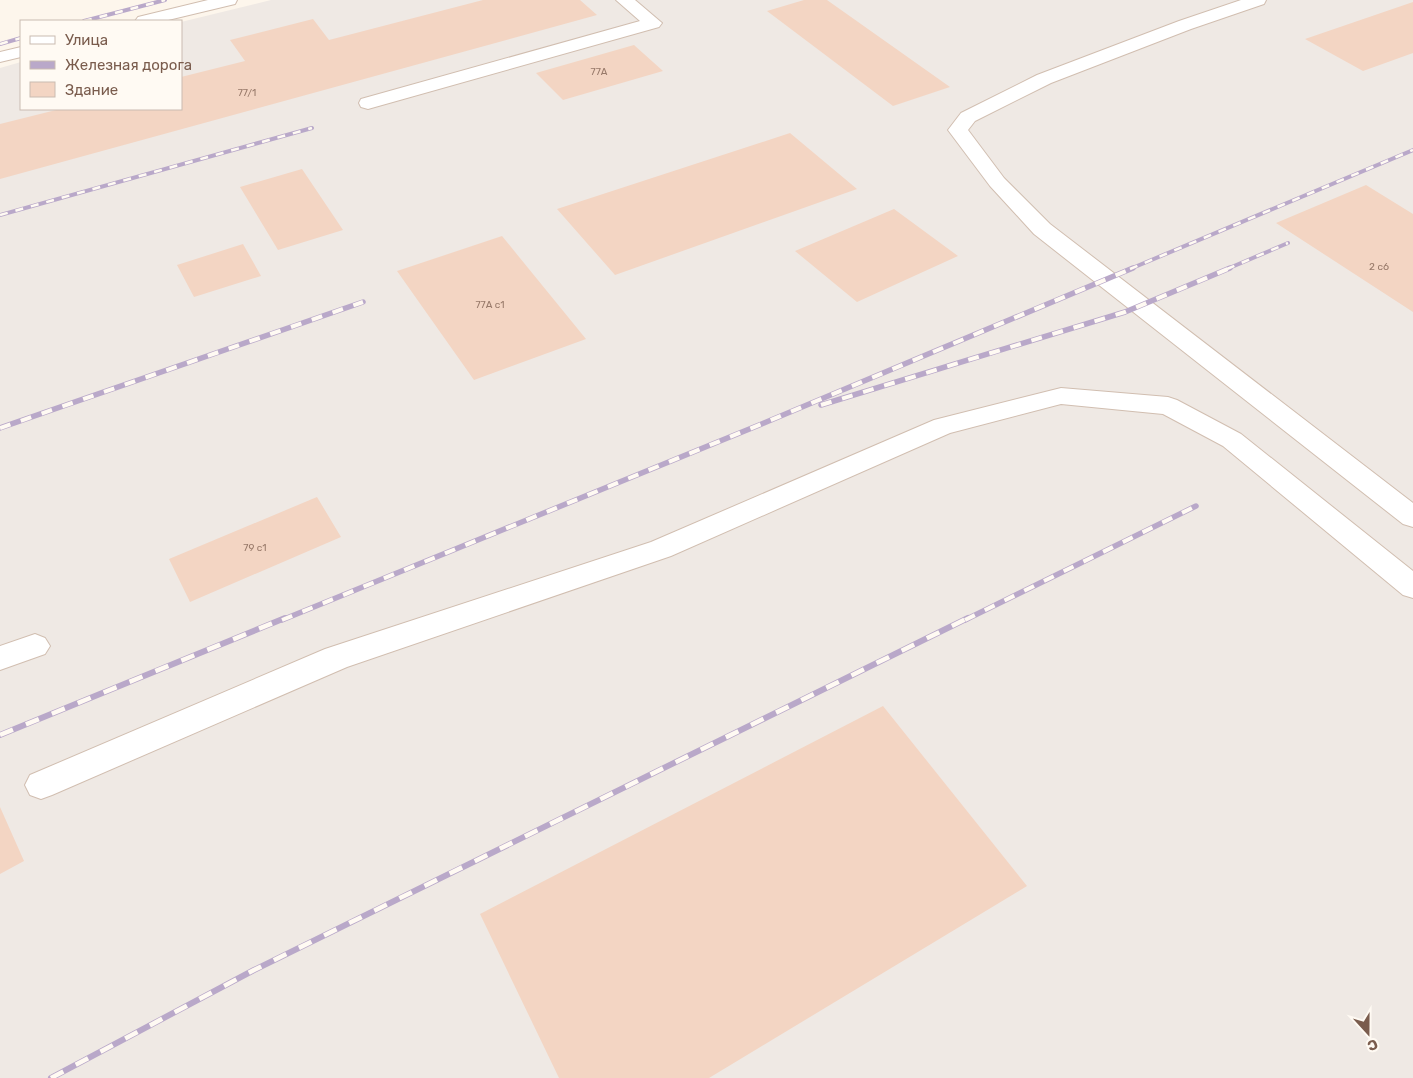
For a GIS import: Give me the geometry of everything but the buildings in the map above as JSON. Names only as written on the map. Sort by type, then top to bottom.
[{"type":"street","points":[[148,20],[229,0]]},
{"type":"street","points":[[368,103],[653,23],[624,0]]},
{"type":"street","points":[[1258,0],[1044,79],[968,117],[958,130],[995,181],[1016,206],[1042,229],[1413,517]]},
{"type":"street","points":[[0,57],[20,52]]},
{"type":"street","points":[[41,785],[336,658],[661,549],[943,426],[1062,396],[1168,406],[1232,440],[1413,587]]},
{"type":"street","points":[[0,658],[35,646]]},
{"type":"shaded area","points":[[271,0],[1413,0],[1413,1078],[0,1078],[0,68],[20,62],[20,110],[182,110],[182,22]]},
{"type":"railway","points":[[88,20],[165,0]]},
{"type":"railway","points":[[0,44],[20,38]]},
{"type":"railway","points":[[0,215],[312,128]]},
{"type":"railway","points":[[1130,269],[1413,150]]},
{"type":"railway","points":[[1227,269],[1288,243]]},
{"type":"railway","points":[[282,620],[764,423],[1133,268]]},
{"type":"railway","points":[[821,405],[1125,312],[1230,268]]},
{"type":"railway","points":[[0,428],[363,302]]},
{"type":"railway","points":[[965,620],[1196,506]]},
{"type":"railway","points":[[0,735],[285,618]]},
{"type":"railway","points":[[51,1078],[254,970],[968,618]]}]
